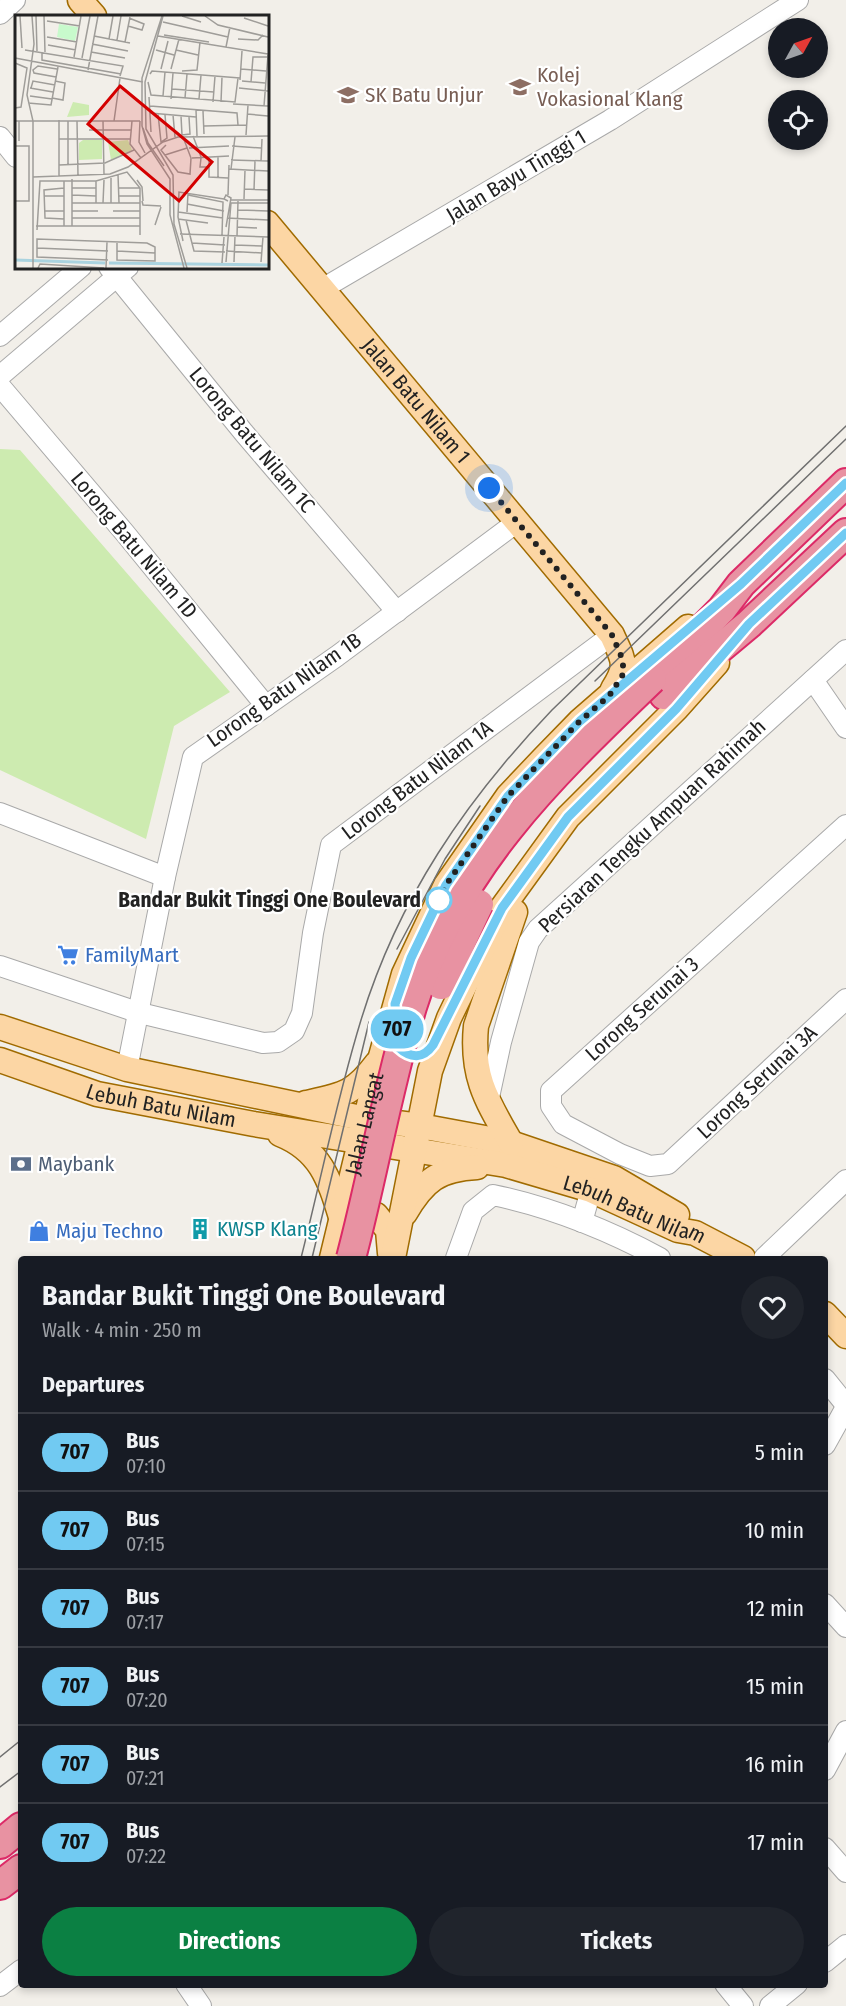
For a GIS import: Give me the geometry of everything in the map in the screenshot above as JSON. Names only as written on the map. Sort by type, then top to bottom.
[{"type":"highway","name":"Jalan Langat","points":[[372,1256],[409,1088],[430,1012],[465,931],[484,896],[560,792],[658,687],[741,584],[846,483]]},
{"type":"highway","name":"Jalan Langat","points":[[340,1253],[413,1005],[442,932],[473,877],[530,801],[558,770],[658,687],[749,624],[846,533]]},
{"type":"highway","points":[[0,1844],[18,1829]]},
{"type":"highway","points":[[0,1885],[18,1871]]},
{"type":"main road","points":[[80,0],[93,15]]},
{"type":"main road","name":"Jalan Batu Nilam 1","points":[[268,224],[612,635]]},
{"type":"main road","name":"Jalan Langat","points":[[340,1253],[340,1217],[395,1004],[404,974],[424,928],[453,875],[508,796],[580,721],[741,584]]},
{"type":"main road","name":"Jalan Langat","points":[[392,1256],[401,1220],[430,1071],[448,1018],[502,908],[568,817],[676,709],[749,624]]},
{"type":"main road","points":[[612,635],[644,649],[675,638]]},
{"type":"main road","points":[[609,696],[624,673],[622,658],[612,635]]},
{"type":"main road","points":[[401,1220],[418,1190],[432,1178],[509,1154],[476,1071],[476,1026],[536,860]]},
{"type":"main road","points":[[395,1004],[398,1047],[417,1057],[429,1052],[448,1018]]},
{"type":"main road","name":"Lebuh Batu Nilam","points":[[0,1027],[127,1069],[298,1105],[414,1149],[509,1154],[678,1230],[696,1233]]},
{"type":"main road","name":"Lebuh Batu Nilam","points":[[0,1060],[96,1094],[254,1124],[363,1131],[420,1126],[509,1154],[614,1178],[679,1216],[696,1233]]},
{"type":"main road","points":[[298,1105],[348,1092],[362,1083],[380,1060]]},
{"type":"main road","points":[[254,1124],[300,1142],[309,1151],[327,1175],[340,1217]]},
{"type":"main road","points":[[340,1253],[342,1230],[361,1214],[376,1215],[388,1230],[391,1256]]},
{"type":"main road","points":[[696,1233],[739,1256]]},
{"type":"main road","points":[[828,1318],[845,1338]]},
{"type":"street","points":[[0,14],[15,0]]},
{"type":"street","name":"Jalan Bayu Tinggi 1","points":[[322,289],[610,120],[798,0]]},
{"type":"street","points":[[0,138],[15,156]]},
{"type":"street","points":[[0,336],[80,268]]},
{"type":"street","points":[[0,376],[118,270]]},
{"type":"street","name":"Lorong Batu Nilam 1C","points":[[118,270],[244,433],[397,612]]},
{"type":"street","name":"Lorong Batu Nilam 1D","points":[[0,386],[124,532],[266,706]]},
{"type":"street","name":"Lorong Batu Nilam 1B","points":[[127,1069],[140,1013],[165,877],[194,757],[397,612],[518,522]]},
{"type":"street","name":"Lorong Batu Nilam 1A","points":[[140,1013],[263,1043],[278,1042],[294,1031],[302,1013],[311,944],[331,845],[612,635]]},
{"type":"street","name":"Persiaran Tengku Ampuan Rahimah","points":[[488,1102],[501,1042],[529,942],[550,916],[846,650]]},
{"type":"street","points":[[813,680],[846,728]]},
{"type":"street","points":[[0,813],[165,877]]},
{"type":"street","name":"Lorong Serunai 3","points":[[668,1164],[650,1166],[620,1154],[563,1124],[551,1106],[551,1091],[846,825]]},
{"type":"street","points":[[0,966],[140,1013]]},
{"type":"street","name":"Lorong Serunai 3A","points":[[668,1164],[846,999]]},
{"type":"street","points":[[766,1256],[846,1180]]},
{"type":"street","points":[[582,1222],[591,1190]]},
{"type":"street","points":[[457,1256],[473,1211],[493,1195],[582,1222],[656,1256]]},
{"type":"street","points":[[828,1383],[846,1406],[828,1439]]},
{"type":"street","points":[[828,1607],[846,1627]]},
{"type":"street","points":[[828,1764],[846,1731]]},
{"type":"street","points":[[828,1851],[846,1872]]},
{"type":"street","points":[[828,1960],[846,1946]]},
{"type":"street","points":[[0,1986],[18,1972]]},
{"type":"street","points":[[189,1988],[201,2006]]},
{"type":"street","points":[[728,1988],[743,2006]]},
{"type":"street","points":[[770,2006],[792,1988]]},
{"type":"green space","points":[[0,449],[20,450],[230,692],[174,726],[146,839],[0,770]]},
{"type":"tram line","points":[[301,1256],[361,1020],[394,933],[438,854],[463,816],[491,780],[552,710],[846,426]]},
{"type":"tram line","points":[[595,681],[846,439]]},
{"type":"tram line","points":[[397,949],[445,859],[480,806]]},
{"type":"tram line","points":[[312,1256],[369,1022]]},
{"type":"tram line","points":[[0,1757],[18,1742]]},
{"type":"tram line","points":[[0,1787],[18,1773]]},
{"type":"bus line","name":"707","points":[[846,483],[741,584],[580,721],[508,796],[446,885],[404,974],[395,1004],[398,1047],[403,1052],[417,1057],[429,1052],[502,908],[568,817],[676,709],[749,624],[846,533]]},
{"type":"place","name":"Kolej Vokasional Klang","points":[[520,87]]},
{"type":"place","name":"SK Batu Unjur","points":[[348,95]]},
{"type":"place","name":"Bandar Bukit Tinggi One Boulevard","points":[[439,900]]},
{"type":"place","name":"FamilyMart","points":[[68,955]]},
{"type":"place","name":"Maybank","points":[[21,1164]]},
{"type":"place","name":"KWSP Klang","points":[[200,1229]]},
{"type":"place","name":"Maju Techno","points":[[39,1231]]},
{"type":"route","points":[[439,900],[446,885],[508,796],[580,721],[609,696],[624,673],[622,658],[612,635],[489,488]]}]
